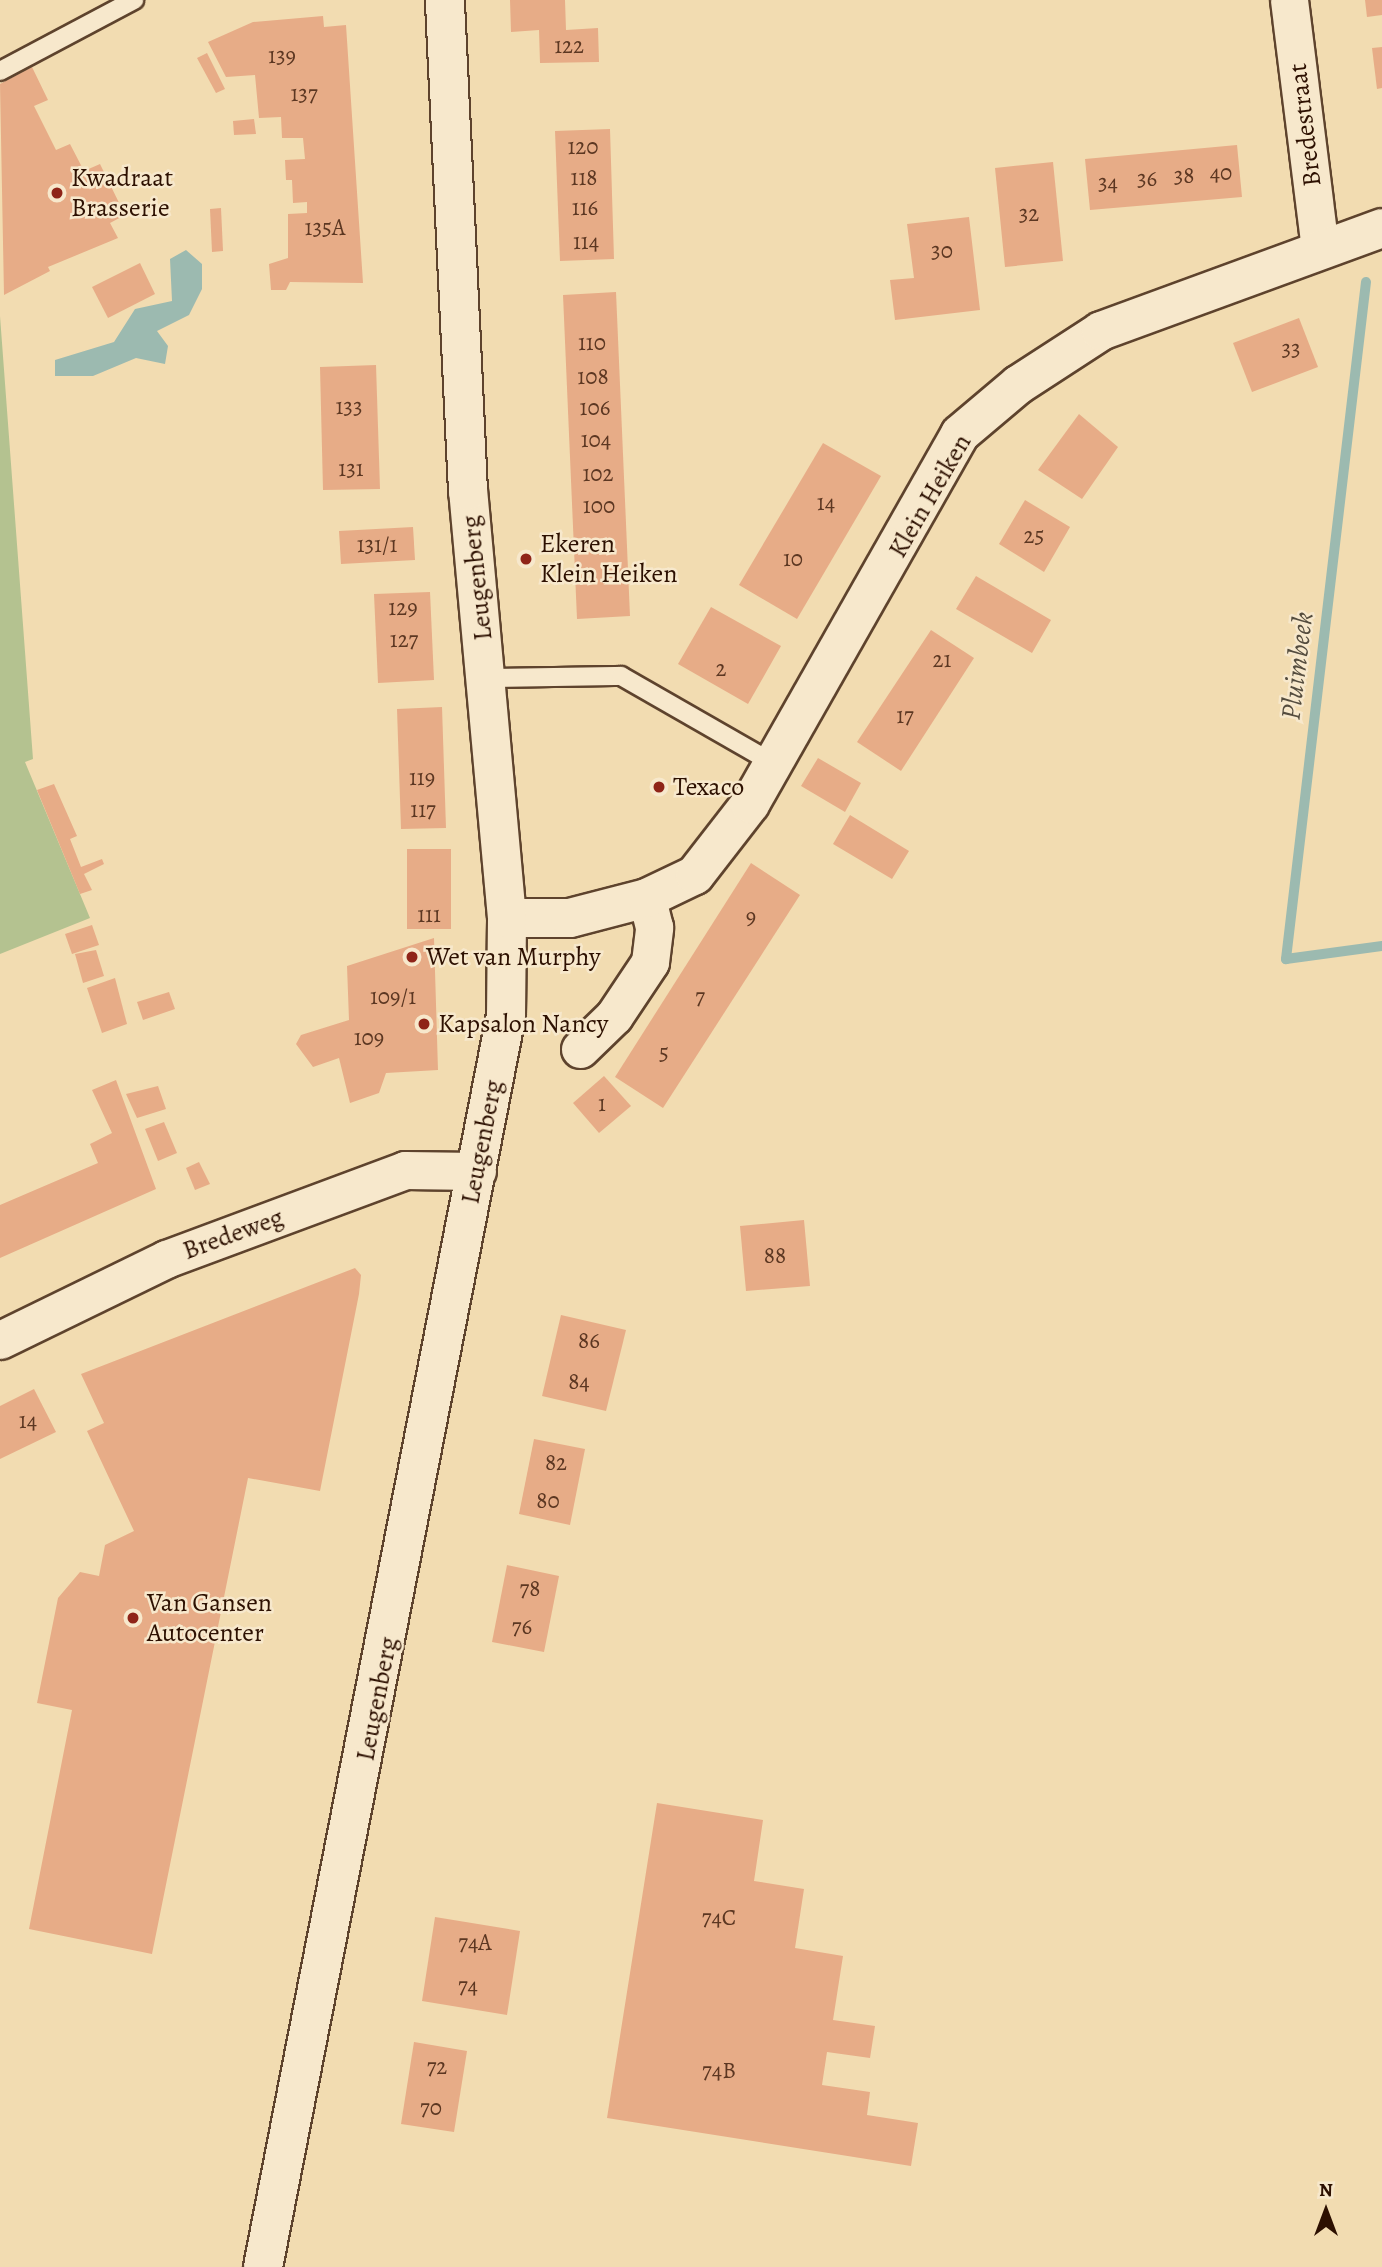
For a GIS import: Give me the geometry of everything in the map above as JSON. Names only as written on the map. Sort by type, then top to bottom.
[{"type":"main road","name":"Leugenberg","points":[[263,2267],[506,1016],[507,918],[467,465],[445,0]]},
{"type":"main road","name":"Klein Heiken","points":[[507,918],[570,918],[647,898],[695,875],[773,763],[960,434],[1018,385],[1101,331],[1382,228]]},
{"type":"street","name":"Bredestraat","points":[[1289,0],[1320,249]]},
{"type":"street","points":[[580,1049],[614,1016],[650,962],[653,927],[647,898]]},
{"type":"street","name":"Bredeweg","points":[[0,1340],[166,1259],[405,1170],[477,1171]]},
{"type":"lane","points":[[0,71],[134,0]]},
{"type":"lane","points":[[487,678],[621,677],[773,763]]},
{"type":"green space","points":[[0,316],[33,759],[25,762],[90,918],[0,954]]},
{"type":"water","points":[[186,250],[202,264],[202,289],[189,315],[157,331],[168,346],[165,364],[136,358],[93,376],[55,376],[55,360],[114,342],[135,309],[172,301],[170,259]]},
{"type":"building","points":[[510,0],[565,0],[566,30],[598,28],[599,62],[540,63],[539,30],[511,32]]},
{"type":"building","points":[[1365,0],[1382,0],[1382,15],[1367,17]]},
{"type":"building","points":[[323,16],[324,27],[346,25],[363,283],[290,282],[286,290],[271,290],[269,264],[288,258],[288,214],[307,213],[307,202],[293,203],[292,180],[286,180],[285,160],[305,159],[303,138],[282,138],[281,117],[259,118],[255,75],[226,77],[208,42],[253,22]]},
{"type":"building","points":[[1382,47],[1382,88],[1377,89],[1372,48]]},
{"type":"building","points":[[207,53],[225,89],[216,93],[197,58]]},
{"type":"building","name":"Kwadraat Brasserie","points":[[32,67],[48,100],[34,106],[56,150],[70,144],[84,171],[100,164],[125,215],[110,223],[118,238],[48,267],[50,271],[4,295],[0,84]]},
{"type":"building","points":[[254,119],[256,134],[234,135],[233,121]]},
{"type":"building","points":[[610,129],[614,259],[560,261],[555,131]]},
{"type":"building","points":[[1237,145],[1242,197],[1090,210],[1085,159]]},
{"type":"building","points":[[1053,162],[1063,261],[1005,267],[995,168]]},
{"type":"building","points":[[221,208],[223,251],[212,252],[210,209]]},
{"type":"building","points":[[969,217],[980,310],[895,320],[890,280],[914,278],[907,224]]},
{"type":"building","points":[[140,263],[155,294],[108,318],[92,287]]},
{"type":"building","points":[[616,292],[630,616],[577,619],[563,295]]},
{"type":"building","points":[[1299,318],[1318,367],[1252,392],[1233,343]]},
{"type":"building","points":[[376,365],[380,489],[323,490],[320,367]]},
{"type":"building","points":[[1079,414],[1118,447],[1082,499],[1038,470]]},
{"type":"building","points":[[823,443],[881,476],[797,619],[739,585]]},
{"type":"building","points":[[1025,500],[1070,527],[1044,572],[999,544]]},
{"type":"building","points":[[413,527],[415,560],[341,564],[339,531]]},
{"type":"building","points":[[976,576],[1051,620],[1032,653],[956,609]]},
{"type":"building","points":[[430,592],[434,680],[378,683],[374,594]]},
{"type":"building","points":[[711,607],[781,646],[748,704],[678,664]]},
{"type":"building","points":[[931,630],[974,658],[901,771],[857,742]]},
{"type":"building","points":[[442,707],[446,828],[401,829],[397,709]]},
{"type":"building","points":[[818,758],[861,783],[845,812],[801,786]]},
{"type":"building","points":[[54,784],[77,836],[70,839],[81,867],[102,859],[104,864],[84,874],[92,890],[80,894],[37,790]]},
{"type":"building","points":[[850,815],[909,851],[892,879],[833,844]]},
{"type":"building","points":[[407,849],[451,849],[451,929],[407,929]]},
{"type":"building","points":[[751,863],[800,895],[663,1108],[615,1077]]},
{"type":"building","points":[[92,925],[99,945],[72,954],[65,934]]},
{"type":"building","points":[[434,938],[438,1070],[386,1073],[379,1093],[350,1103],[339,1058],[313,1067],[296,1044],[301,1035],[349,1020],[347,966]]},
{"type":"building","points":[[96,950],[104,976],[83,983],[75,954]]},
{"type":"building","points":[[115,978],[127,1024],[102,1033],[87,988]]},
{"type":"building","points":[[169,992],[175,1009],[143,1020],[137,1002]]},
{"type":"building","points":[[604,1076],[631,1106],[599,1133],[573,1103]]},
{"type":"building","points":[[116,1080],[156,1189],[0,1258],[0,1205],[98,1163],[90,1144],[112,1133],[92,1090]]},
{"type":"building","points":[[158,1086],[166,1109],[137,1118],[126,1094]]},
{"type":"building","points":[[164,1122],[177,1153],[158,1161],[145,1129]]},
{"type":"building","points":[[199,1162],[210,1184],[195,1190],[186,1168]]},
{"type":"building","points":[[804,1220],[810,1286],[746,1291],[740,1226]]},
{"type":"building","points":[[355,1268],[361,1275],[359,1294],[320,1491],[248,1478],[152,1954],[29,1929],[72,1710],[37,1703],[58,1598],[80,1572],[99,1576],[105,1545],[134,1531],[87,1431],[104,1423],[81,1374]]},
{"type":"building","points":[[561,1315],[626,1330],[606,1411],[542,1396]]},
{"type":"building","points":[[34,1389],[56,1432],[0,1459],[0,1406]]},
{"type":"building","points":[[534,1439],[585,1449],[570,1525],[519,1514]]},
{"type":"building","points":[[507,1565],[559,1576],[544,1652],[492,1642]]},
{"type":"building","points":[[657,1803],[763,1820],[754,1881],[804,1889],[795,1948],[843,1956],[833,2020],[875,2026],[870,2058],[827,2052],[822,2085],[870,2092],[867,2115],[918,2123],[911,2166],[607,2118]]},
{"type":"building","points":[[435,1917],[520,1931],[507,2015],[422,2001]]},
{"type":"building","points":[[414,2042],[467,2051],[454,2132],[401,2124]]},
{"type":"waterway","name":"Pluimbeek","points":[[1366,282],[1286,959],[1382,946]]},
{"type":"place","name":"Kwadraat Brasserie","points":[[57,193]]},
{"type":"place","name":"Ekeren Klein Heiken","points":[[526,559]]},
{"type":"place","name":"Texaco","points":[[659,787]]},
{"type":"place","name":"Wet van Murphy","points":[[412,957]]},
{"type":"place","name":"Kapsalon Nancy","points":[[424,1024]]},
{"type":"place","name":"Van Gansen Autocenter","points":[[133,1618]]}]
